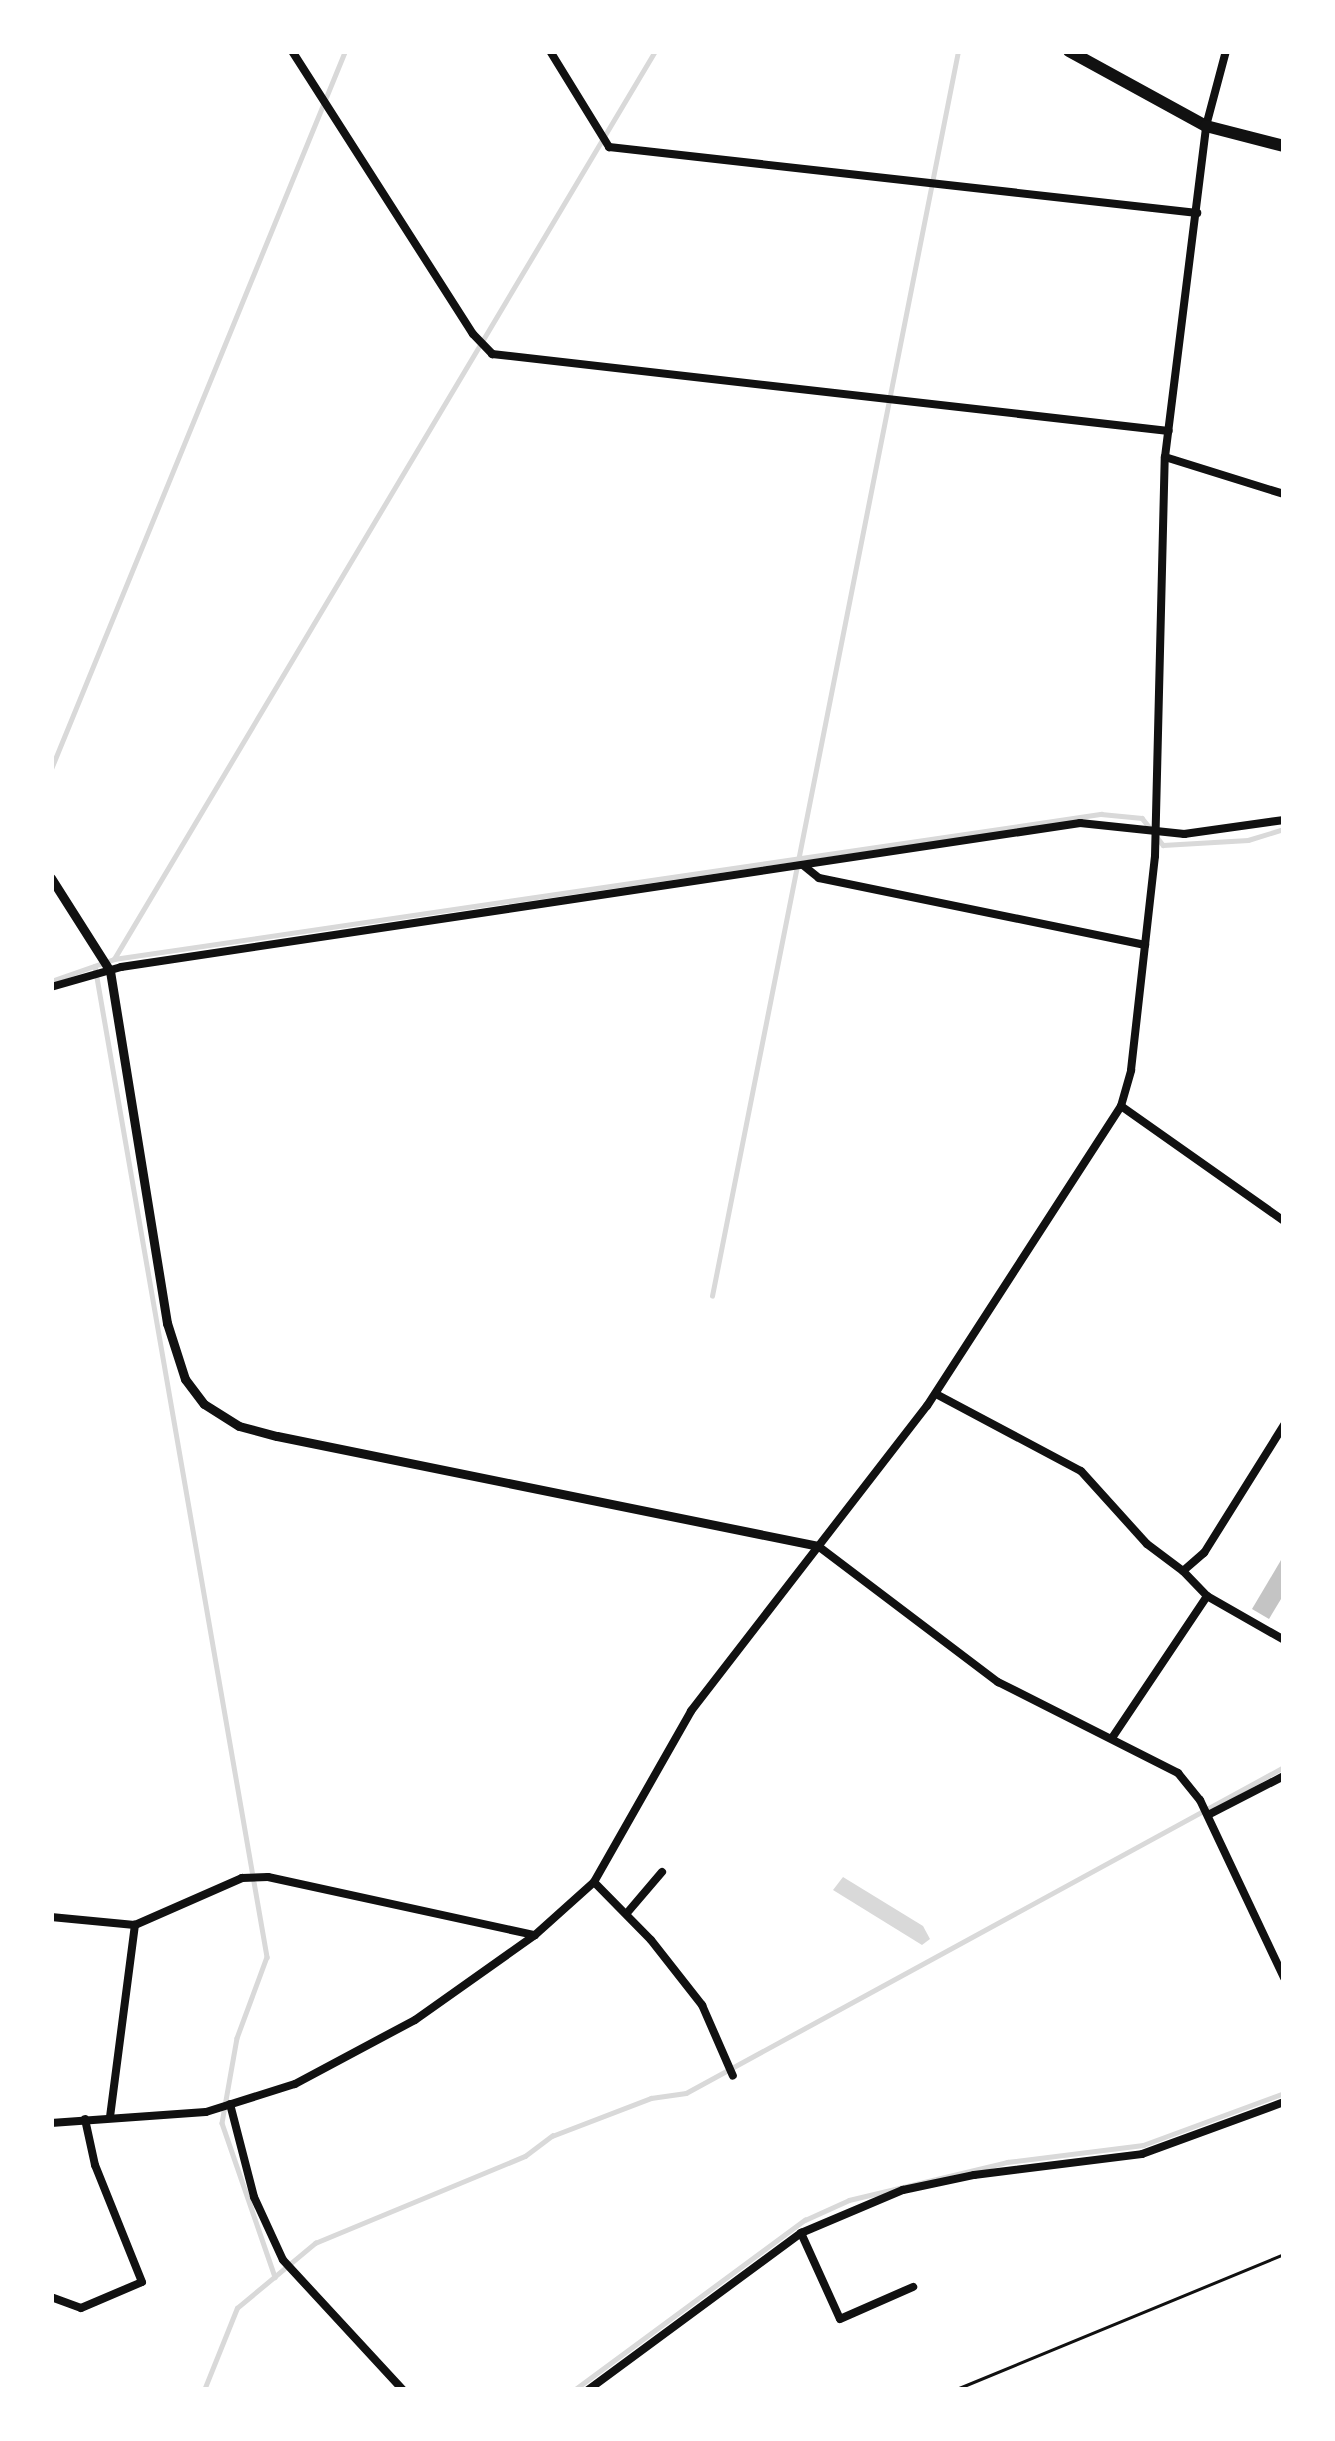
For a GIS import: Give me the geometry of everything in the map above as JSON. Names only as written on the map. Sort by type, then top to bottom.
[{"type":"main road","points":[[1069,51],[1206,126],[1284,146]]},
{"type":"street","points":[[292,51],[483,349],[492,353],[1169,431]]},
{"type":"street","points":[[550,51],[609,147],[1197,213]]},
{"type":"street","points":[[51,2123],[183,2114],[295,2084],[415,2020],[536,1935],[595,1882],[692,1711],[936,1394],[1121,1106],[1156,833],[1165,457],[1206,126],[1226,51]]},
{"type":"street","points":[[1165,457],[1284,494]]},
{"type":"street","points":[[51,987],[110,971],[1080,823],[1206,834],[1284,820]]},
{"type":"street","points":[[802,864],[820,878],[1145,945]]},
{"type":"street","points":[[51,878],[110,971],[166,1323],[184,1379],[204,1404],[239,1426],[277,1436],[818,1546],[998,1682],[1178,1773],[1208,1816],[1284,1978]]},
{"type":"street","points":[[1121,1106],[1284,1221]]},
{"type":"street","points":[[936,1394],[1081,1471],[1148,1544],[1183,1570],[1207,1596],[1284,1640]]},
{"type":"street","points":[[1183,1570],[1204,1553],[1284,1425]]},
{"type":"street","points":[[1112,1738],[1207,1596]]},
{"type":"street","points":[[1208,1816],[1284,1776]]},
{"type":"street","points":[[627,1912],[662,1871]]},
{"type":"street","points":[[51,1917],[135,1925],[242,1878],[268,1876],[536,1935]]},
{"type":"street","points":[[595,1882],[627,1912],[702,2005],[733,2076]]},
{"type":"street","points":[[110,2117],[135,1925]]},
{"type":"street","points":[[587,2390],[801,2233],[903,2190],[974,2175],[1142,2154],[1284,2102]]},
{"type":"street","points":[[230,2104],[254,2197],[283,2260],[403,2390]]},
{"type":"street","points":[[51,2297],[81,2308],[142,2282],[102,2185],[85,2119]]},
{"type":"street","points":[[801,2233],[840,2319],[913,2287]]},
{"type":"path","points":[[954,2390],[1284,2254]]},
{"type":"shaded area","points":[[843,1877],[923,1926],[930,1939],[922,1945],[833,1890]]},
{"type":"building","points":[[1284,1555],[1284,1594],[1269,1619],[1252,1609]]},
{"type":"waterway","points":[[51,769],[345,51]]},
{"type":"waterway","points":[[114,959],[655,51]]},
{"type":"waterway","points":[[712,1296],[958,51]]},
{"type":"waterway","points":[[51,981],[114,959],[1101,814],[1142,818],[1150,828]]},
{"type":"waterway","points":[[1157,837],[1163,845],[1248,840],[1284,829]]},
{"type":"waterway","points":[[95,966],[267,1957],[237,2038],[222,2123],[275,2277]]},
{"type":"waterway","points":[[204,2390],[237,2308],[315,2243],[525,2156],[552,2136],[651,2098],[686,2093],[1284,1767]]},
{"type":"waterway","points":[[574,2390],[805,2220],[849,2200],[1007,2162],[1143,2145],[1284,2093]]}]
